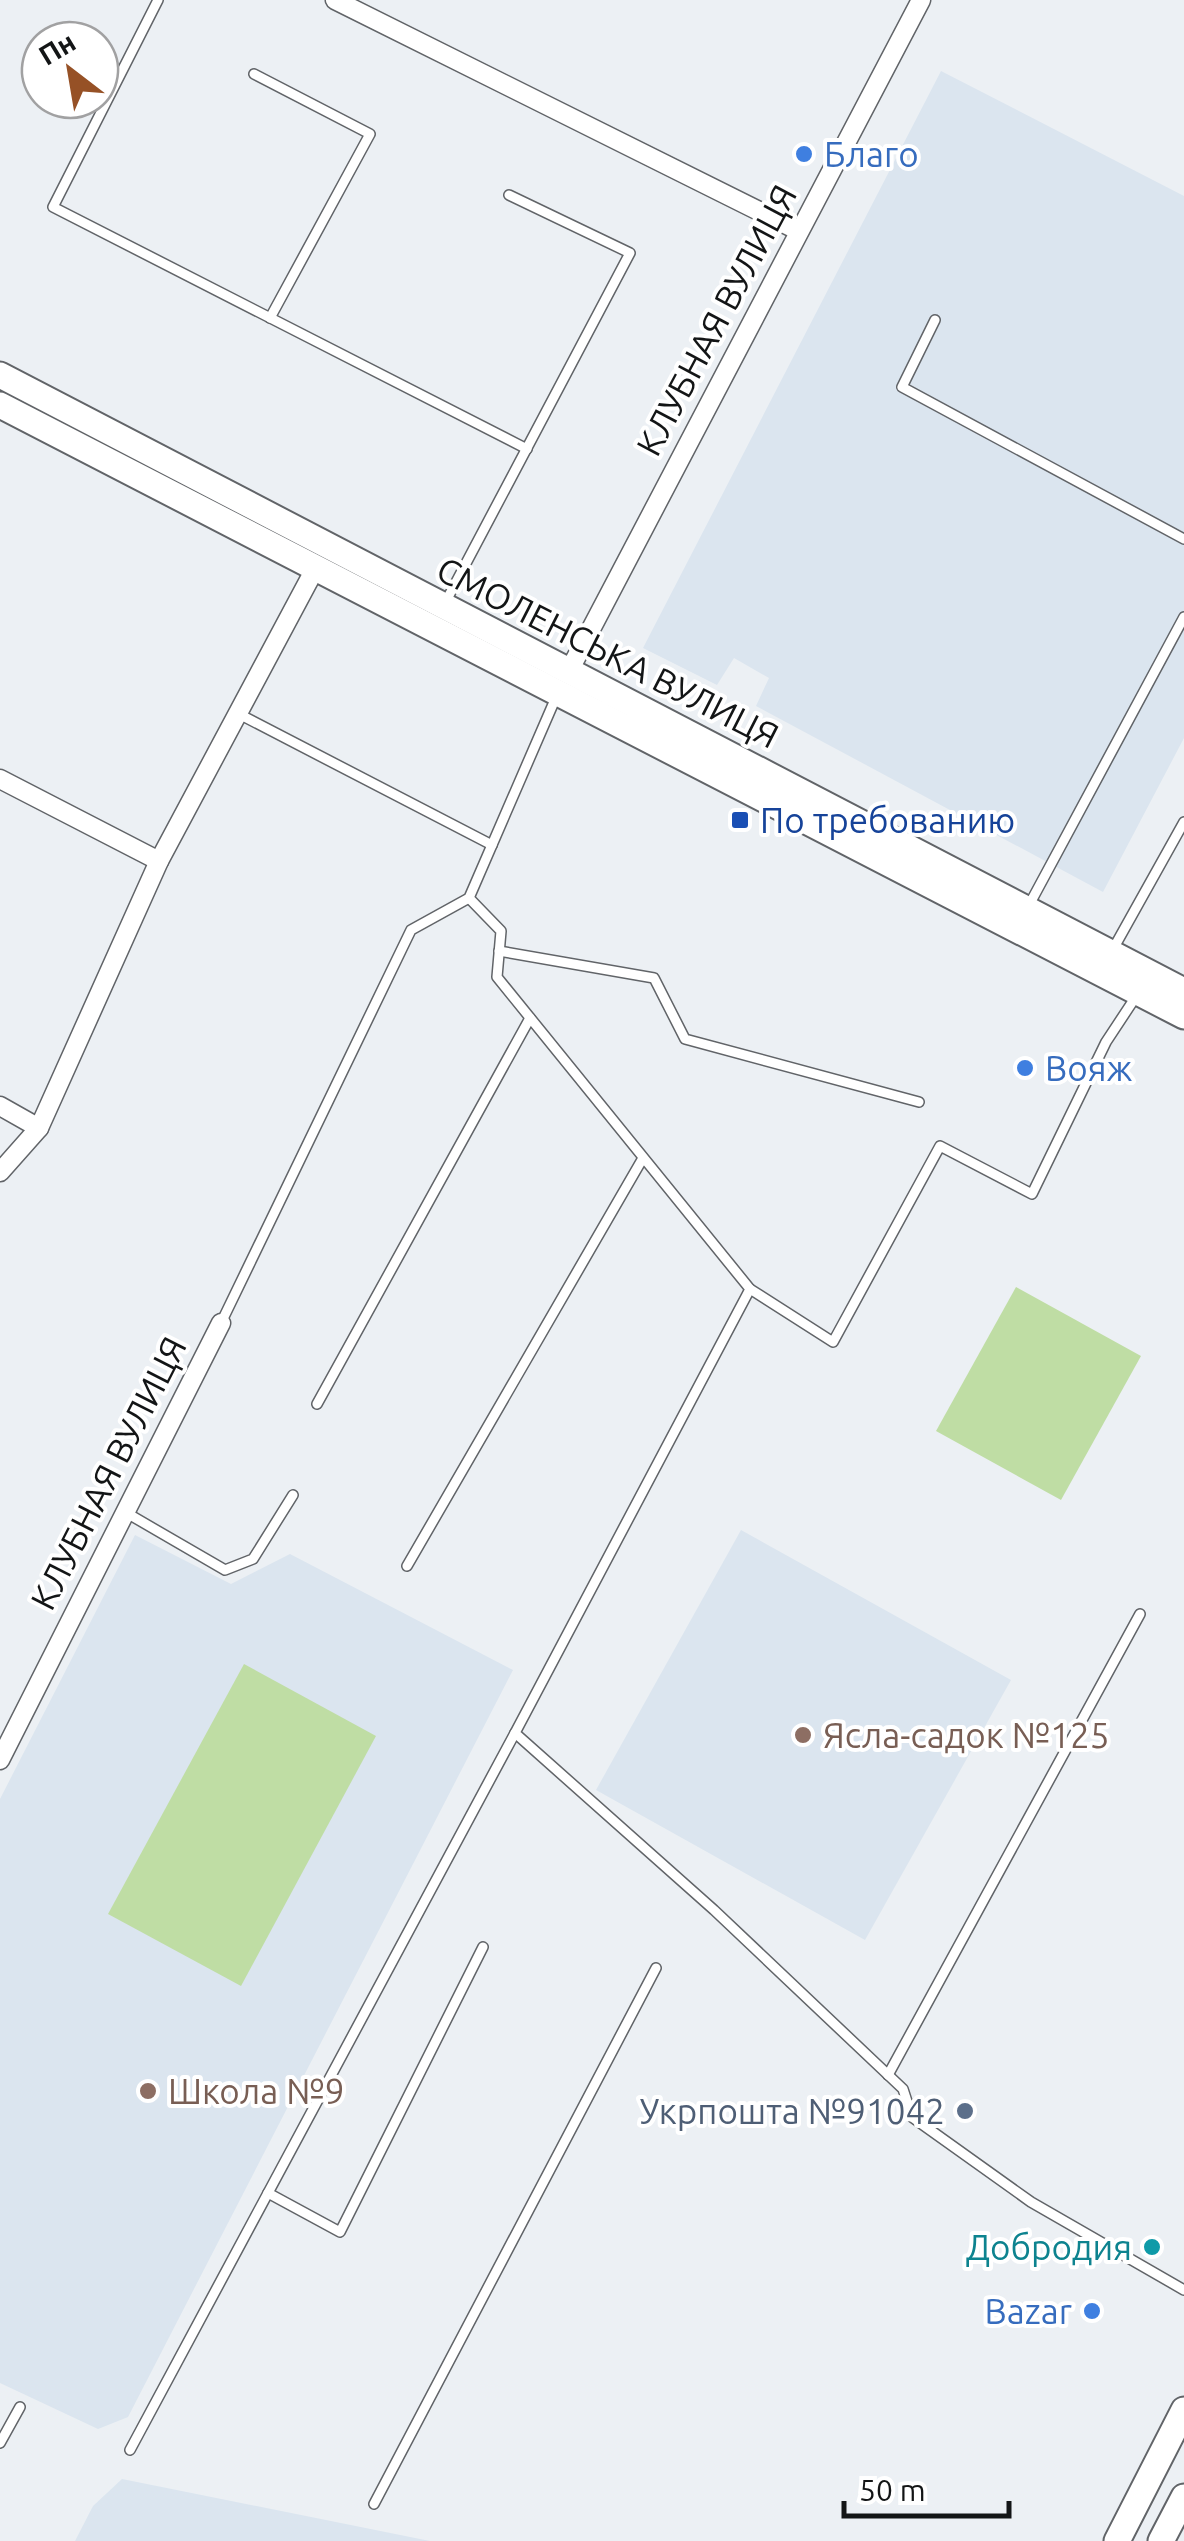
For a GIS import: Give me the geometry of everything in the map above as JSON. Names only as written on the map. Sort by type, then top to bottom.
[{"type":"street","points":[[335,0],[799,232]]},
{"type":"street","name":"КЛУБНАЯ ВУЛИЦЯ","points":[[564,682],[921,0]]},
{"type":"street","name":"СМОЛЕНСЬКА ВУЛИЦЯ","points":[[0,374],[438,617],[1184,1016]]},
{"type":"street","name":"СМОЛЕНСЬКА ВУЛИЦЯ","points":[[0,404],[316,567],[438,617]]},
{"type":"street","points":[[0,1172],[40,1128],[160,861],[316,567]]},
{"type":"street","name":"СМОЛЕНСЬКА ВУЛИЦЯ","points":[[564,682],[1027,909],[1184,991]]},
{"type":"street","points":[[0,779],[160,861]]},
{"type":"street","points":[[0,1106],[40,1128]]},
{"type":"street","name":"КЛУБНАЯ ВУЛИЦЯ","points":[[1,1756],[221,1323]]},
{"type":"street","points":[[1117,2541],[1184,2410]]},
{"type":"street","points":[[1161,2541],[1184,2497]]},
{"type":"lane","points":[[158,0],[53,207],[527,449]]},
{"type":"lane","points":[[254,74],[370,134],[270,318]]},
{"type":"lane","points":[[438,617],[630,254],[509,195]]},
{"type":"lane","points":[[935,320],[902,387],[1184,538]]},
{"type":"lane","points":[[1027,909],[1184,616]]},
{"type":"lane","points":[[221,1323],[411,930],[469,898],[564,682]]},
{"type":"lane","points":[[237,713],[492,845]]},
{"type":"lane","points":[[1111,953],[1184,822]]},
{"type":"lane","points":[[469,898],[501,930],[497,977],[750,1290],[834,1342],[940,1146],[1032,1194],[1106,1042],[1139,993]]},
{"type":"lane","points":[[499,951],[654,978],[685,1039],[919,1102]]},
{"type":"lane","points":[[317,1404],[530,1018]]},
{"type":"lane","points":[[407,1566],[643,1158]]},
{"type":"lane","points":[[130,2450],[750,1290]]},
{"type":"lane","points":[[125,1512],[226,1570],[253,1559],[293,1495]]},
{"type":"lane","points":[[888,2075],[1140,1614]]},
{"type":"lane","points":[[516,1733],[714,1910],[903,2089],[912,2117],[1031,2202],[1184,2290]]},
{"type":"lane","points":[[268,2192],[340,2232],[483,1947]]},
{"type":"lane","points":[[374,2504],[656,1968]]},
{"type":"lane","points":[[0,2444],[20,2406]]},
{"type":"shaded area","points":[[941,71],[1184,196],[1184,738],[1103,892],[756,706],[769,678],[734,658],[717,685],[643,648]]},
{"type":"shaded area","name":"Ясла-садок №125","points":[[741,1530],[1011,1680],[865,1940],[596,1790]]},
{"type":"shaded area","name":"Школа №9","points":[[135,1535],[231,1584],[290,1554],[513,1670],[128,2417],[98,2429],[0,2383],[0,1799]]},
{"type":"shaded area","points":[[122,2479],[430,2541],[75,2541],[93,2506]]},
{"type":"green space","points":[[1016,1287],[1141,1356],[1061,1500],[936,1431]]},
{"type":"green space","points":[[244,1664],[376,1736],[241,1986],[108,1914]]},
{"type":"place","name":"Благо","points":[[804,154]]},
{"type":"place","name":"По требованию","points":[[740,820]]},
{"type":"place","name":"Вояж","points":[[1025,1068]]},
{"type":"place","name":"Ясла-садок №125","points":[[803,1735]]},
{"type":"place","name":"Школа №9","points":[[148,2091]]},
{"type":"place","name":"Укрпошта №91042","points":[[965,2111]]},
{"type":"place","name":"Добродия","points":[[1152,2247]]},
{"type":"place","name":"Bazar","points":[[1092,2311]]}]
